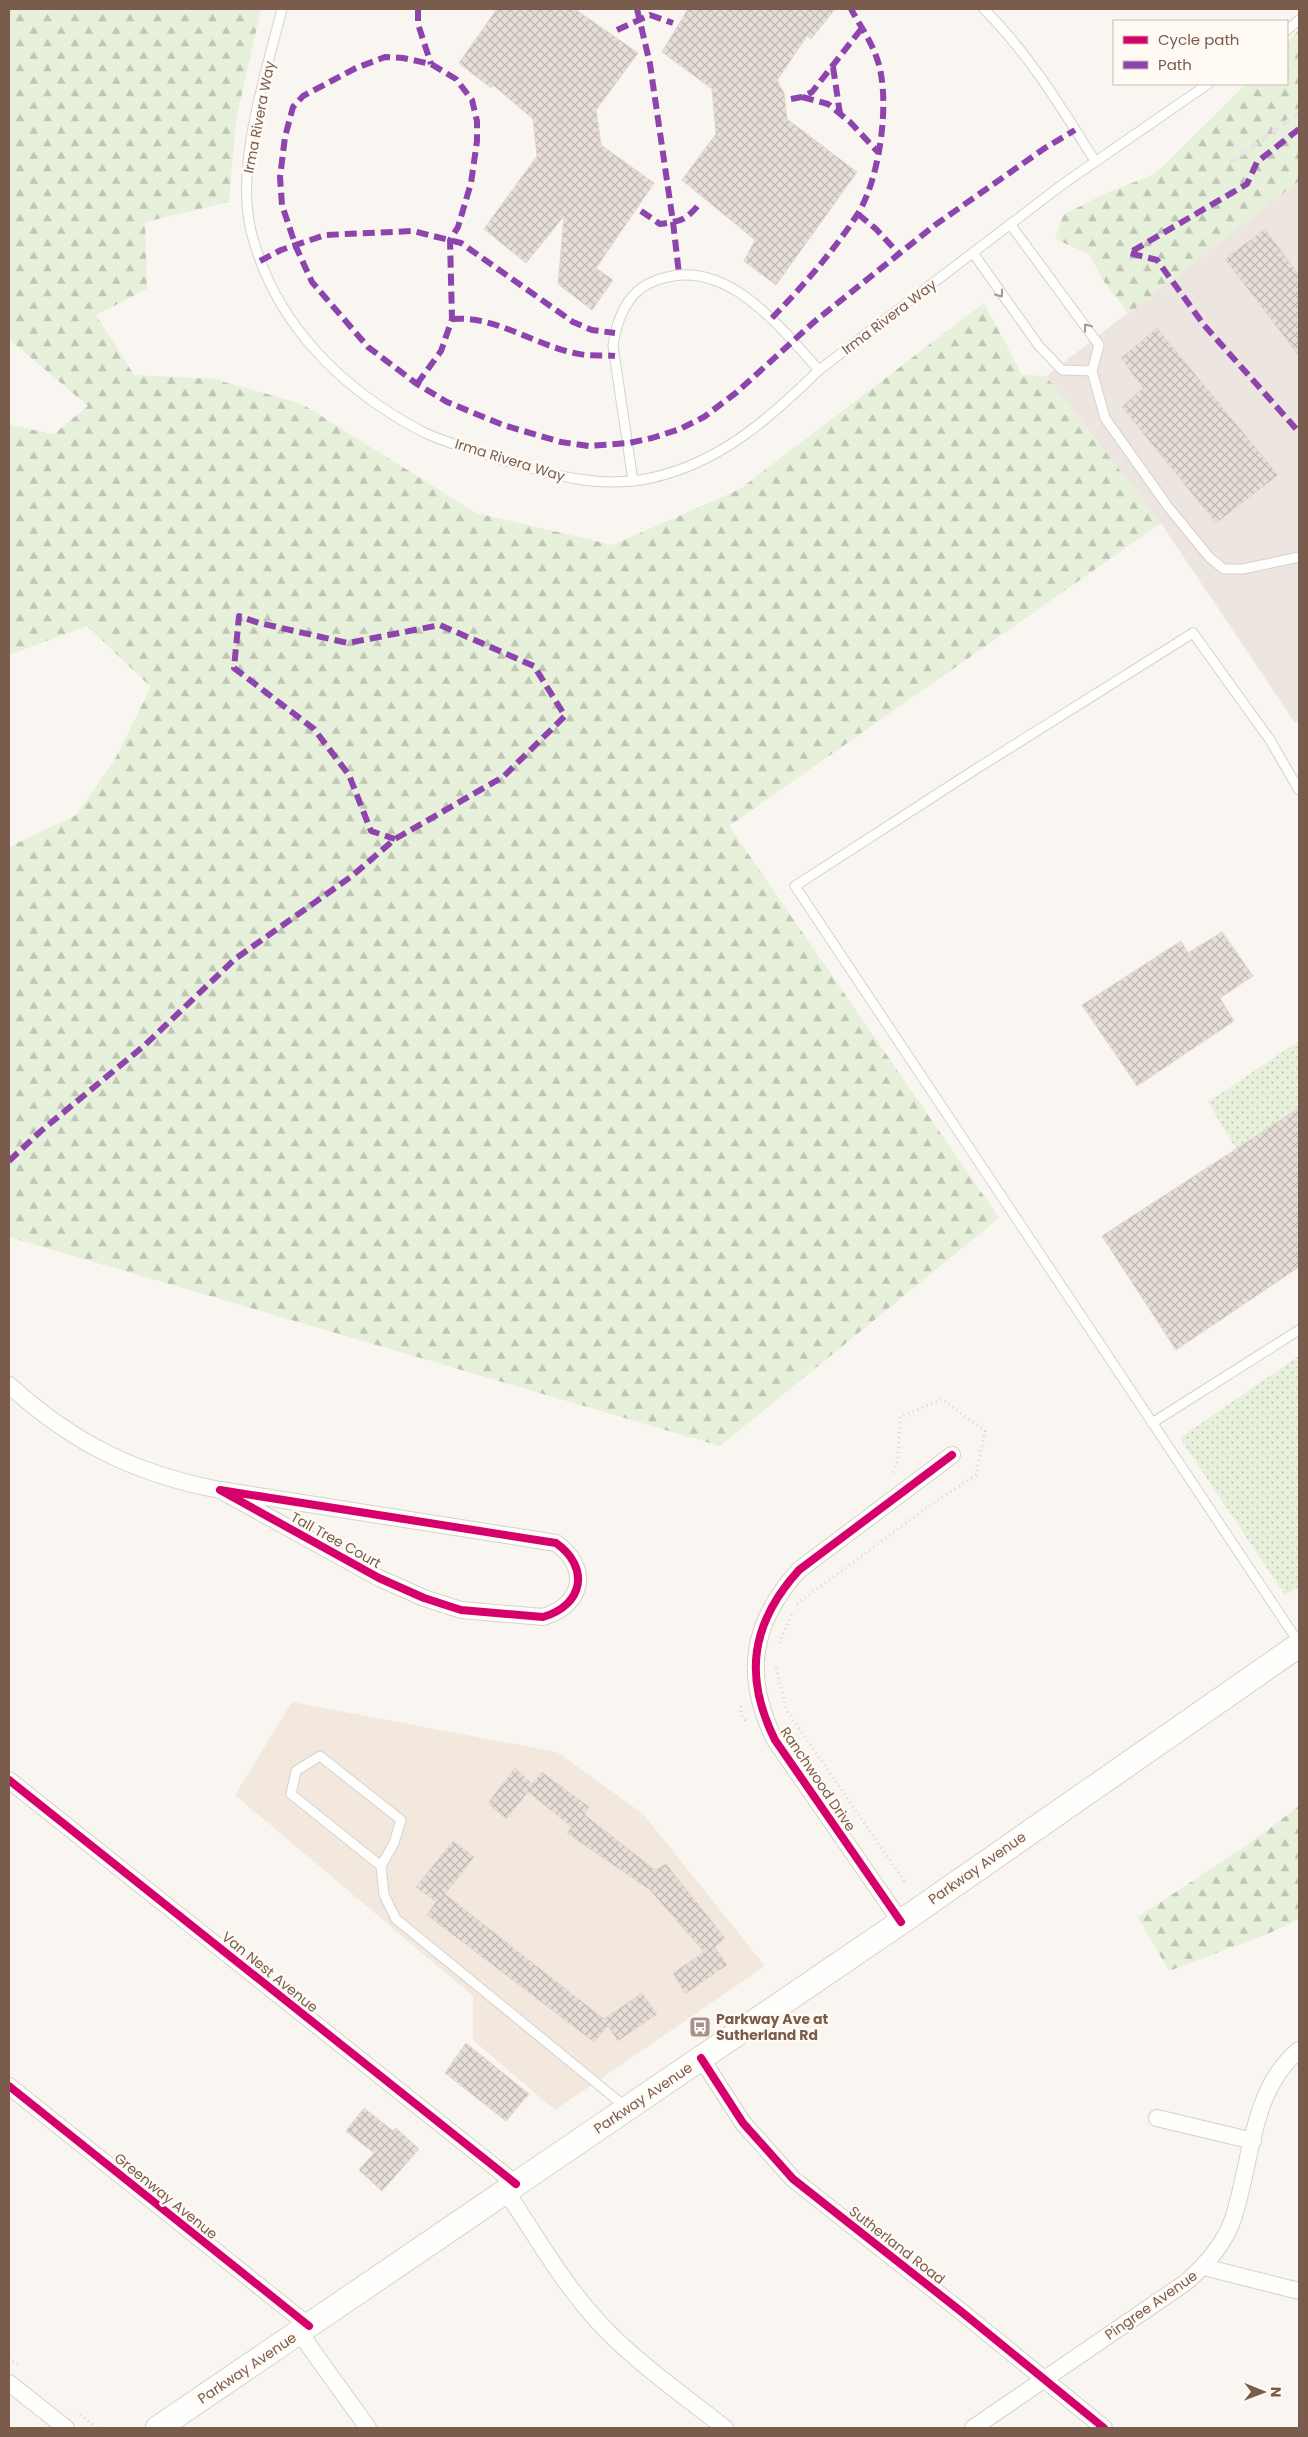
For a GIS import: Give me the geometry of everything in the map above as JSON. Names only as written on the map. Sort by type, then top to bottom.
[{"type":"main road","name":"Parkway Avenue","points":[[158,2428],[900,1922],[1299,1644]]},
{"type":"street","name":"Tall Tree Court","points":[[9,1385],[39,1412],[68,1433],[115,1459],[151,1473],[220,1490],[556,1543],[568,1551],[575,1563],[578,1578],[575,1594],[569,1604],[556,1613],[543,1617],[461,1610],[424,1598],[378,1578],[220,1490]]},
{"type":"street","name":"Ranchwood Drive","points":[[900,1922],[774,1740],[764,1719],[757,1694],[755,1666],[759,1636],[768,1612],[781,1590],[799,1570],[952,1455]]},
{"type":"street","name":"Van Nest Avenue","points":[[9,1780],[511,2188],[575,2294],[604,2328],[628,2351],[725,2428]]},
{"type":"street","name":"Pingree Avenue","points":[[973,2428],[1185,2283],[1204,2267],[1221,2245],[1233,2220],[1264,2097],[1276,2075],[1299,2050]]},
{"type":"street","name":"Sutherland Road","points":[[701,2058],[743,2123],[794,2180],[1104,2428]]},
{"type":"street","name":"Greenway Avenue","points":[[9,2086],[304,2329],[368,2428]]},
{"type":"street","points":[[1157,2118],[1253,2141]]},
{"type":"street","points":[[1204,2267],[1299,2291]]},
{"type":"street","points":[[9,2383],[66,2428]]},
{"type":"lane","name":"Irma Rivera Way","points":[[282,9],[258,107],[249,158],[246,193],[250,229],[260,261],[277,297],[300,335],[328,366],[356,389],[425,432],[549,474],[596,482],[633,481],[684,469],[711,457],[755,428],[819,370],[1010,224],[1095,161],[1207,85]]},
{"type":"lane","points":[[984,9],[1003,28],[1040,74],[1095,161]]},
{"type":"lane","points":[[1288,29],[1299,20]]},
{"type":"lane","points":[[1010,224],[1099,345],[1092,371],[1105,418],[1169,508],[1210,558],[1224,569],[1243,569],[1299,557]]},
{"type":"lane","points":[[973,254],[1039,346],[1062,370],[1092,371]]},
{"type":"lane","points":[[633,481],[614,346],[615,327],[626,305],[644,286],[665,276],[688,273],[717,281],[751,299],[766,312],[819,370]]},
{"type":"lane","points":[[1299,790],[1270,740],[1193,633],[976,769],[795,886],[1299,1644]]},
{"type":"lane","points":[[1152,1423],[1299,1330]]},
{"type":"lane","points":[[382,1866],[291,1794],[296,1771],[320,1756],[401,1820],[394,1842],[382,1866],[384,1895],[396,1919],[627,2108]]},
{"type":"path","points":[[777,1649],[796,1605],[926,1508],[976,1475],[985,1431],[942,1399],[900,1417],[898,1459],[891,1483]]},
{"type":"path","points":[[776,1666],[788,1710],[905,1882]]},
{"type":"path","points":[[741,1705],[742,1714],[747,1722]]},
{"type":"shaded area","points":[[1299,181],[1299,720],[1295,723],[1161,523],[1046,376]]},
{"type":"shaded area","points":[[292,1702],[557,1752],[643,1814],[765,1966],[555,2110],[473,2040],[473,1996],[235,1795]]},
{"type":"green space","points":[[9,9],[261,9],[236,120],[229,202],[145,222],[147,289],[96,315],[134,375],[214,379],[302,404],[476,513],[613,545],[740,489],[984,303],[1022,375],[1046,376],[1161,523],[729,826],[999,1218],[720,1446],[9,1237],[9,847],[76,815],[114,761],[151,687],[87,626],[9,655],[9,425],[54,434],[88,406],[9,339]]},
{"type":"green space","points":[[1299,30],[1299,181],[1128,314],[1103,280],[1089,254],[1055,239],[1063,215],[1106,193],[1155,174],[1245,85],[1288,85],[1288,42]]},
{"type":"green space","points":[[1299,1041],[1299,1108],[1236,1149],[1208,1102]]},
{"type":"green space","points":[[1299,1356],[1299,1587],[1285,1595],[1180,1438]]},
{"type":"green space","points":[[1299,1806],[1299,1919],[1272,1932],[1169,1971],[1138,1917],[1250,1843]]},
{"type":"building","points":[[497,9],[575,9],[638,53],[596,110],[601,145],[654,183],[596,268],[613,280],[592,310],[558,284],[564,216],[526,263],[484,229],[537,156],[533,119],[493,85],[491,88],[459,63]]},
{"type":"building","points":[[688,9],[835,9],[811,39],[807,36],[777,80],[784,93],[787,119],[857,172],[776,285],[744,261],[755,240],[682,180],[716,134],[712,89],[662,52]]},
{"type":"building","points":[[1265,229],[1299,275],[1299,356],[1225,259]]},
{"type":"building","points":[[1157,328],[1278,475],[1216,523],[1122,407],[1143,388],[1121,358]]},
{"type":"building","points":[[1222,932],[1253,976],[1220,998],[1234,1021],[1137,1086],[1082,1005],[1181,941],[1188,953]]},
{"type":"building","points":[[1299,1108],[1299,1267],[1176,1350],[1102,1236]]},
{"type":"building","points":[[515,1768],[532,1784],[542,1772],[589,1807],[585,1815],[655,1870],[666,1864],[725,1938],[715,1947],[727,1965],[685,1994],[673,1973],[704,1952],[650,1890],[567,1833],[572,1827],[528,1792],[506,1819],[488,1803]]},
{"type":"building","points":[[453,1841],[474,1857],[445,1894],[604,2019],[642,1993],[657,2014],[618,2041],[608,2026],[594,2042],[427,1915],[436,1902],[416,1887]]},
{"type":"building","points":[[466,2043],[529,2094],[506,2121],[445,2073]]},
{"type":"building","points":[[364,2108],[393,2131],[396,2128],[419,2149],[382,2191],[359,2170],[374,2153],[346,2131]]},
{"type":"railway","points":[[1230,163],[1299,113]]},
{"type":"marked path","points":[[418,9],[418,24],[431,64]]},
{"type":"marked path","points":[[637,9],[650,64],[679,274]]},
{"type":"marked path","points":[[772,318],[806,282],[838,242],[857,215],[872,181],[881,137],[883,114],[881,73],[871,44],[851,9]]},
{"type":"marked path","points":[[617,30],[650,15],[673,23]]},
{"type":"marked path","points":[[791,99],[802,97],[812,92],[862,28]]},
{"type":"marked path","points":[[417,384],[441,351],[452,319],[450,240],[458,227],[471,183],[477,141],[477,121],[472,100],[456,79],[431,64],[403,58],[385,57],[356,68],[303,96],[293,107],[285,137],[280,177],[282,205],[296,247],[312,282],[368,347],[417,384],[447,402],[503,425],[561,442],[589,446],[629,443],[652,438],[680,429],[704,417],[737,392],[814,322],[935,225],[1045,148],[1075,130]]},
{"type":"marked path","points":[[833,67],[840,114]]},
{"type":"marked path","points":[[802,97],[828,104],[850,122],[878,152]]},
{"type":"marked path","points":[[1299,129],[1257,162],[1247,184],[1129,253],[1157,260],[1204,325],[1299,432]]},
{"type":"marked path","points":[[641,211],[660,224],[668,223],[684,219],[701,202]]},
{"type":"marked path","points":[[858,214],[876,229],[899,254]]},
{"type":"marked path","points":[[260,261],[281,250],[325,235],[413,231],[461,243],[573,322],[592,330],[615,333]]},
{"type":"marked path","points":[[452,319],[486,322],[568,352],[585,355],[615,356]]},
{"type":"marked path","points":[[9,1161],[41,1131],[145,1045],[235,959],[352,876],[395,839],[503,777],[565,716],[534,666],[440,625],[348,643],[259,623],[239,616],[234,668],[314,729],[349,775],[371,831],[395,839]]},
{"type":"cycle path","points":[[901,1922],[775,1740],[758,1694],[757,1651],[762,1630],[770,1610],[799,1570],[952,1455]]},
{"type":"cycle path","points":[[220,1490],[556,1543],[574,1563],[578,1574],[578,1585],[574,1595],[567,1604],[543,1617],[461,1610],[424,1598],[379,1578],[220,1490]]},
{"type":"cycle path","points":[[9,1780],[516,2184]]},
{"type":"cycle path","points":[[701,2058],[743,2123],[793,2179],[963,2313],[1104,2428]]},
{"type":"cycle path","points":[[9,2086],[309,2326]]},
{"type":"place","name":"Parkway Ave at Sutherland Rd","points":[[700,2027]]}]
